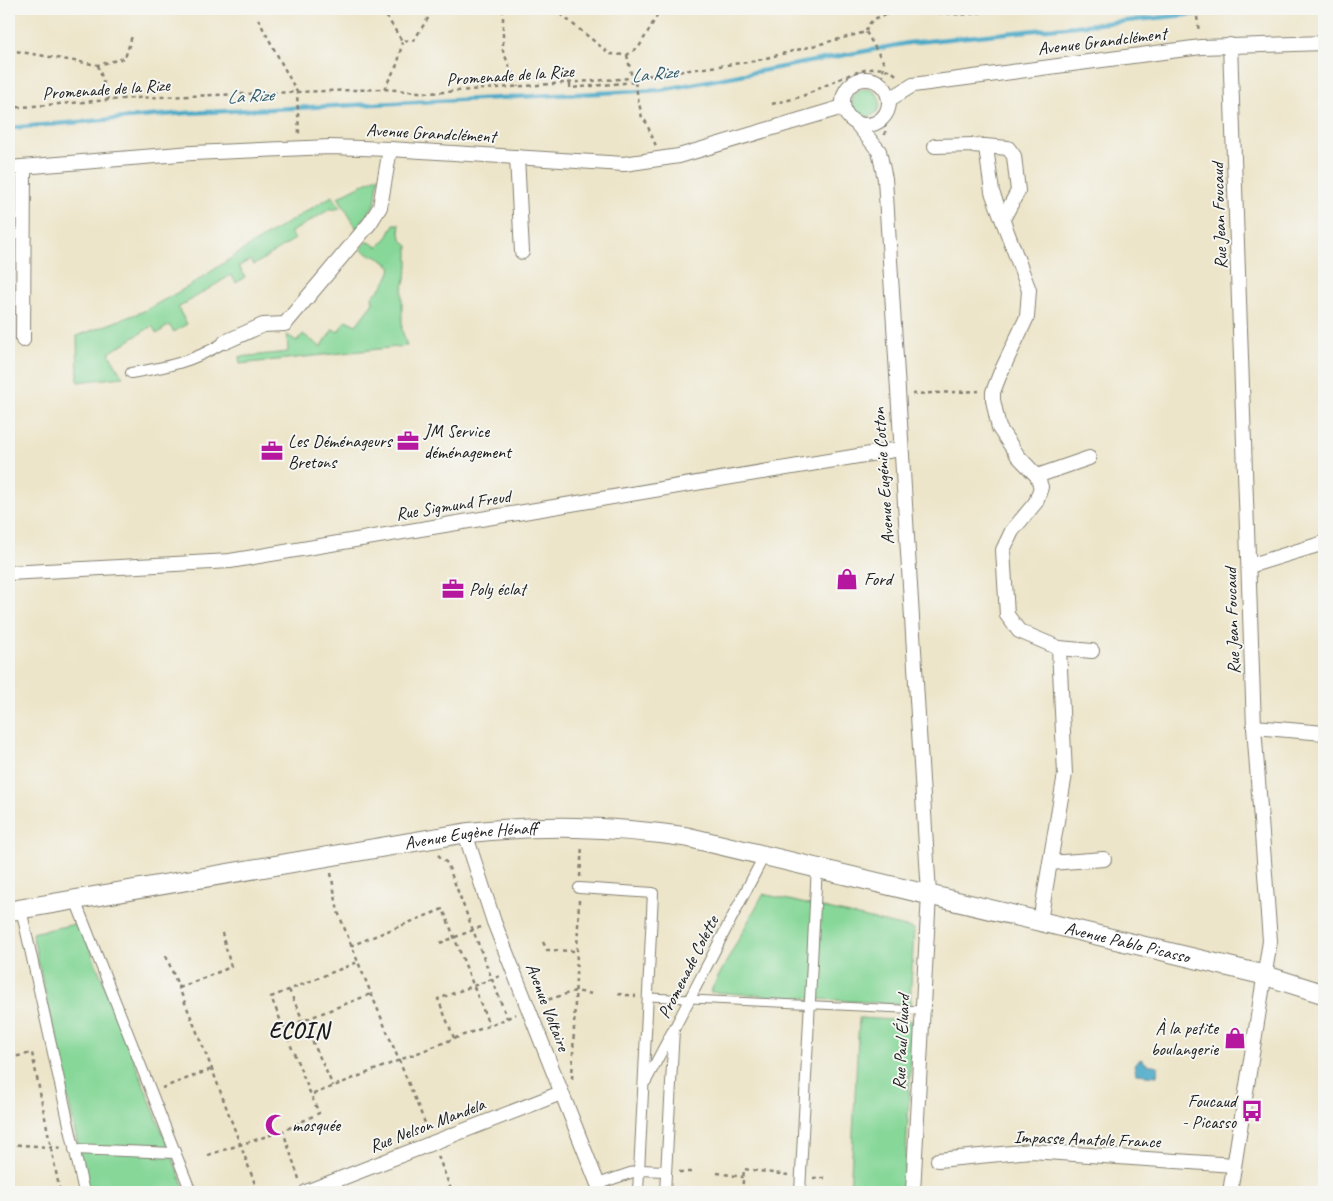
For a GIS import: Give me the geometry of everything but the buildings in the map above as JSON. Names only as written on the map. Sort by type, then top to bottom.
[{"type":"main road","name":"Avenue Eugène Hénaff","points":[[15,910],[465,832],[521,826],[583,826],[688,836],[929,894]]},
{"type":"main road","name":"Avenue Pablo Picasso","points":[[929,894],[1264,975],[1324,994]]},
{"type":"street","name":"Avenue Grandclément","points":[[890,99],[913,85],[1230,45],[1324,43]]},
{"type":"street","name":"Rue Jean Foucaud","points":[[1230,45],[1254,726],[1270,941],[1230,1192]]},
{"type":"street","points":[[874,80],[881,84],[890,99],[889,108],[880,121],[865,126],[857,124],[846,114],[843,107],[846,91],[858,81],[874,80]]},
{"type":"street","name":"Avenue Grandclément","points":[[9,168],[202,152],[330,147],[624,164],[662,159],[772,129],[843,107]]},
{"type":"street","name":"Avenue Eugénie Cotton","points":[[857,124],[879,151],[882,161],[929,894]]},
{"type":"street","points":[[935,146],[973,144],[986,147],[1008,148],[1014,156],[1018,191],[1003,219]]},
{"type":"street","points":[[986,147],[992,192],[1029,290],[1027,318],[993,392],[999,428],[1018,456],[1037,476],[1041,488],[1036,502],[1012,531],[1002,550],[1007,615],[1019,631],[1059,648],[1092,652]]},
{"type":"street","points":[[131,373],[171,367],[210,351],[263,325],[285,324],[370,224],[380,207],[390,149]]},
{"type":"street","points":[[517,157],[522,252]]},
{"type":"street","points":[[23,340],[24,167]]},
{"type":"street","name":"Rue Sigmund Freud","points":[[9,573],[230,561],[900,449]]},
{"type":"street","points":[[1037,476],[1090,458]]},
{"type":"street","points":[[1249,566],[1324,543]]},
{"type":"street","points":[[1040,921],[1066,774],[1059,648]]},
{"type":"street","points":[[1254,726],[1324,734]]},
{"type":"street","name":"Avenue Voltaire","points":[[465,832],[494,922],[599,1188]]},
{"type":"street","name":"Promenade Colette","points":[[665,1192],[674,1029],[688,998],[765,854]]},
{"type":"street","points":[[1050,863],[1104,859]]},
{"type":"street","points":[[800,1192],[817,866]]},
{"type":"street","points":[[579,888],[653,893],[638,1192]]},
{"type":"street","name":"Rue Paul Éluard","points":[[913,1192],[929,894]]},
{"type":"street","points":[[74,900],[191,1192]]},
{"type":"street","points":[[15,910],[84,1192]]},
{"type":"street","points":[[644,1086],[674,1029]]},
{"type":"street","name":"Rue Nelson Mandela","points":[[304,1188],[433,1143],[561,1093]]},
{"type":"street","points":[[74,1149],[175,1153]]},
{"type":"street","name":"Impasse Anatole France","points":[[938,1160],[1031,1151],[1234,1165]]},
{"type":"street","points":[[599,1188],[639,1170],[666,1171]]},
{"type":"lane","points":[[649,997],[922,1010]]},
{"type":"path","points":[[382,9],[402,41],[398,63],[384,89]]},
{"type":"path","points":[[402,41],[414,40],[434,9]]},
{"type":"path","points":[[503,9],[503,50],[518,87]]},
{"type":"path","points":[[554,9],[610,54],[627,55],[639,47],[661,9]]},
{"type":"path","points":[[881,84],[884,63],[866,32],[867,26],[877,16],[914,10],[970,14],[998,9]]},
{"type":"path","points":[[1196,9],[1200,33]]},
{"type":"path","points":[[258,19],[297,92],[299,134]]},
{"type":"path","name":"Promenade de la Rize","points":[[9,108],[109,100],[384,89],[430,93],[570,84],[632,78],[755,61],[866,32]]},
{"type":"path","points":[[9,50],[98,65],[125,58],[132,36]]},
{"type":"path","points":[[627,55],[632,78]]},
{"type":"path","points":[[98,65],[109,100]]},
{"type":"path","points":[[772,104],[803,96],[862,70],[883,68],[896,75],[906,89]]},
{"type":"path","points":[[570,84],[570,88],[635,82],[640,77]]},
{"type":"path","points":[[635,82],[642,118],[646,122],[658,151],[656,145]]},
{"type":"path","points":[[897,396],[974,391],[993,392]]},
{"type":"path","points":[[561,1093],[572,1087],[574,991],[583,826]]},
{"type":"path","points":[[436,855],[441,856],[447,863],[507,1018]]},
{"type":"path","points":[[328,856],[338,912],[350,946],[399,1060],[452,1192]]},
{"type":"path","points":[[350,946],[443,909],[489,1025]]},
{"type":"path","points":[[440,943],[494,922]]},
{"type":"path","points":[[180,988],[232,967],[222,933]]},
{"type":"path","points":[[544,942],[547,950],[577,951]]},
{"type":"path","points":[[166,956],[212,1068],[258,1192]]},
{"type":"path","points":[[208,1155],[231,1146],[240,1146],[283,1131],[319,1113],[271,997],[358,962]]},
{"type":"path","points":[[454,1038],[438,998],[514,971]]},
{"type":"path","points":[[289,990],[333,1086]]},
{"type":"path","points":[[311,1095],[507,1018],[528,1007],[574,991],[593,994]]},
{"type":"path","points":[[284,1028],[371,994]]},
{"type":"path","points":[[618,994],[649,997]]},
{"type":"path","points":[[9,1058],[32,1053],[60,1192]]},
{"type":"path","points":[[151,1092],[212,1068]]},
{"type":"path","points":[[283,1131],[304,1188]]},
{"type":"path","points":[[9,1144],[74,1149]]},
{"type":"path","points":[[742,1192],[744,1169],[800,1177],[829,1178]]},
{"type":"path","points":[[717,1173],[743,1176]]},
{"type":"green space","points":[[866,89],[876,93],[880,103],[876,113],[866,117],[856,113],[852,103],[856,93]]},
{"type":"green space","points":[[379,176],[375,204],[357,229],[338,197]]},
{"type":"green space","points":[[332,196],[340,207],[334,210],[332,208],[290,233],[295,239],[254,265],[250,260],[239,266],[245,277],[236,283],[231,275],[178,308],[187,324],[174,332],[169,325],[157,334],[152,326],[109,353],[123,377],[78,382],[77,336],[144,311],[191,285],[252,244]]},
{"type":"green space","points":[[394,224],[399,224],[401,239],[408,246],[408,267],[402,292],[402,330],[407,346],[240,364],[239,357],[288,352],[287,335],[297,341],[303,334],[321,347],[333,329],[338,332],[346,320],[356,325],[373,303],[372,296],[384,283],[392,267],[375,255],[373,257],[361,249],[367,241],[378,247],[388,236]]},
{"type":"green space","points":[[763,894],[914,929],[910,1005],[710,992]]},
{"type":"green space","points":[[80,923],[186,1192],[88,1192],[32,933]]},
{"type":"green space","points":[[859,1018],[913,1021],[904,1192],[850,1192]]},
{"type":"water","points":[[1141,1059],[1147,1064],[1158,1066],[1157,1076],[1136,1074],[1134,1064]]},
{"type":"waterway","name":"La Rize","points":[[9,128],[186,113],[661,90],[908,43],[1225,11],[1297,9]]},
{"type":"place","name":"JM Service déménagement","points":[[408,441]]},
{"type":"place","name":"Les Déménageurs Bretons","points":[[272,451]]},
{"type":"place","name":"Ford","points":[[847,579]]},
{"type":"place","name":"Poly éclat","points":[[453,589]]},
{"type":"place","name":"À la petite boulangerie","points":[[1235,1038]]},
{"type":"place","name":"Foucaud - Picasso","points":[[1252,1111]]},
{"type":"place","name":"mosquée","points":[[276,1125]]},
{"type":"district","name":"ECOIN","points":[[299,1030]]}]
